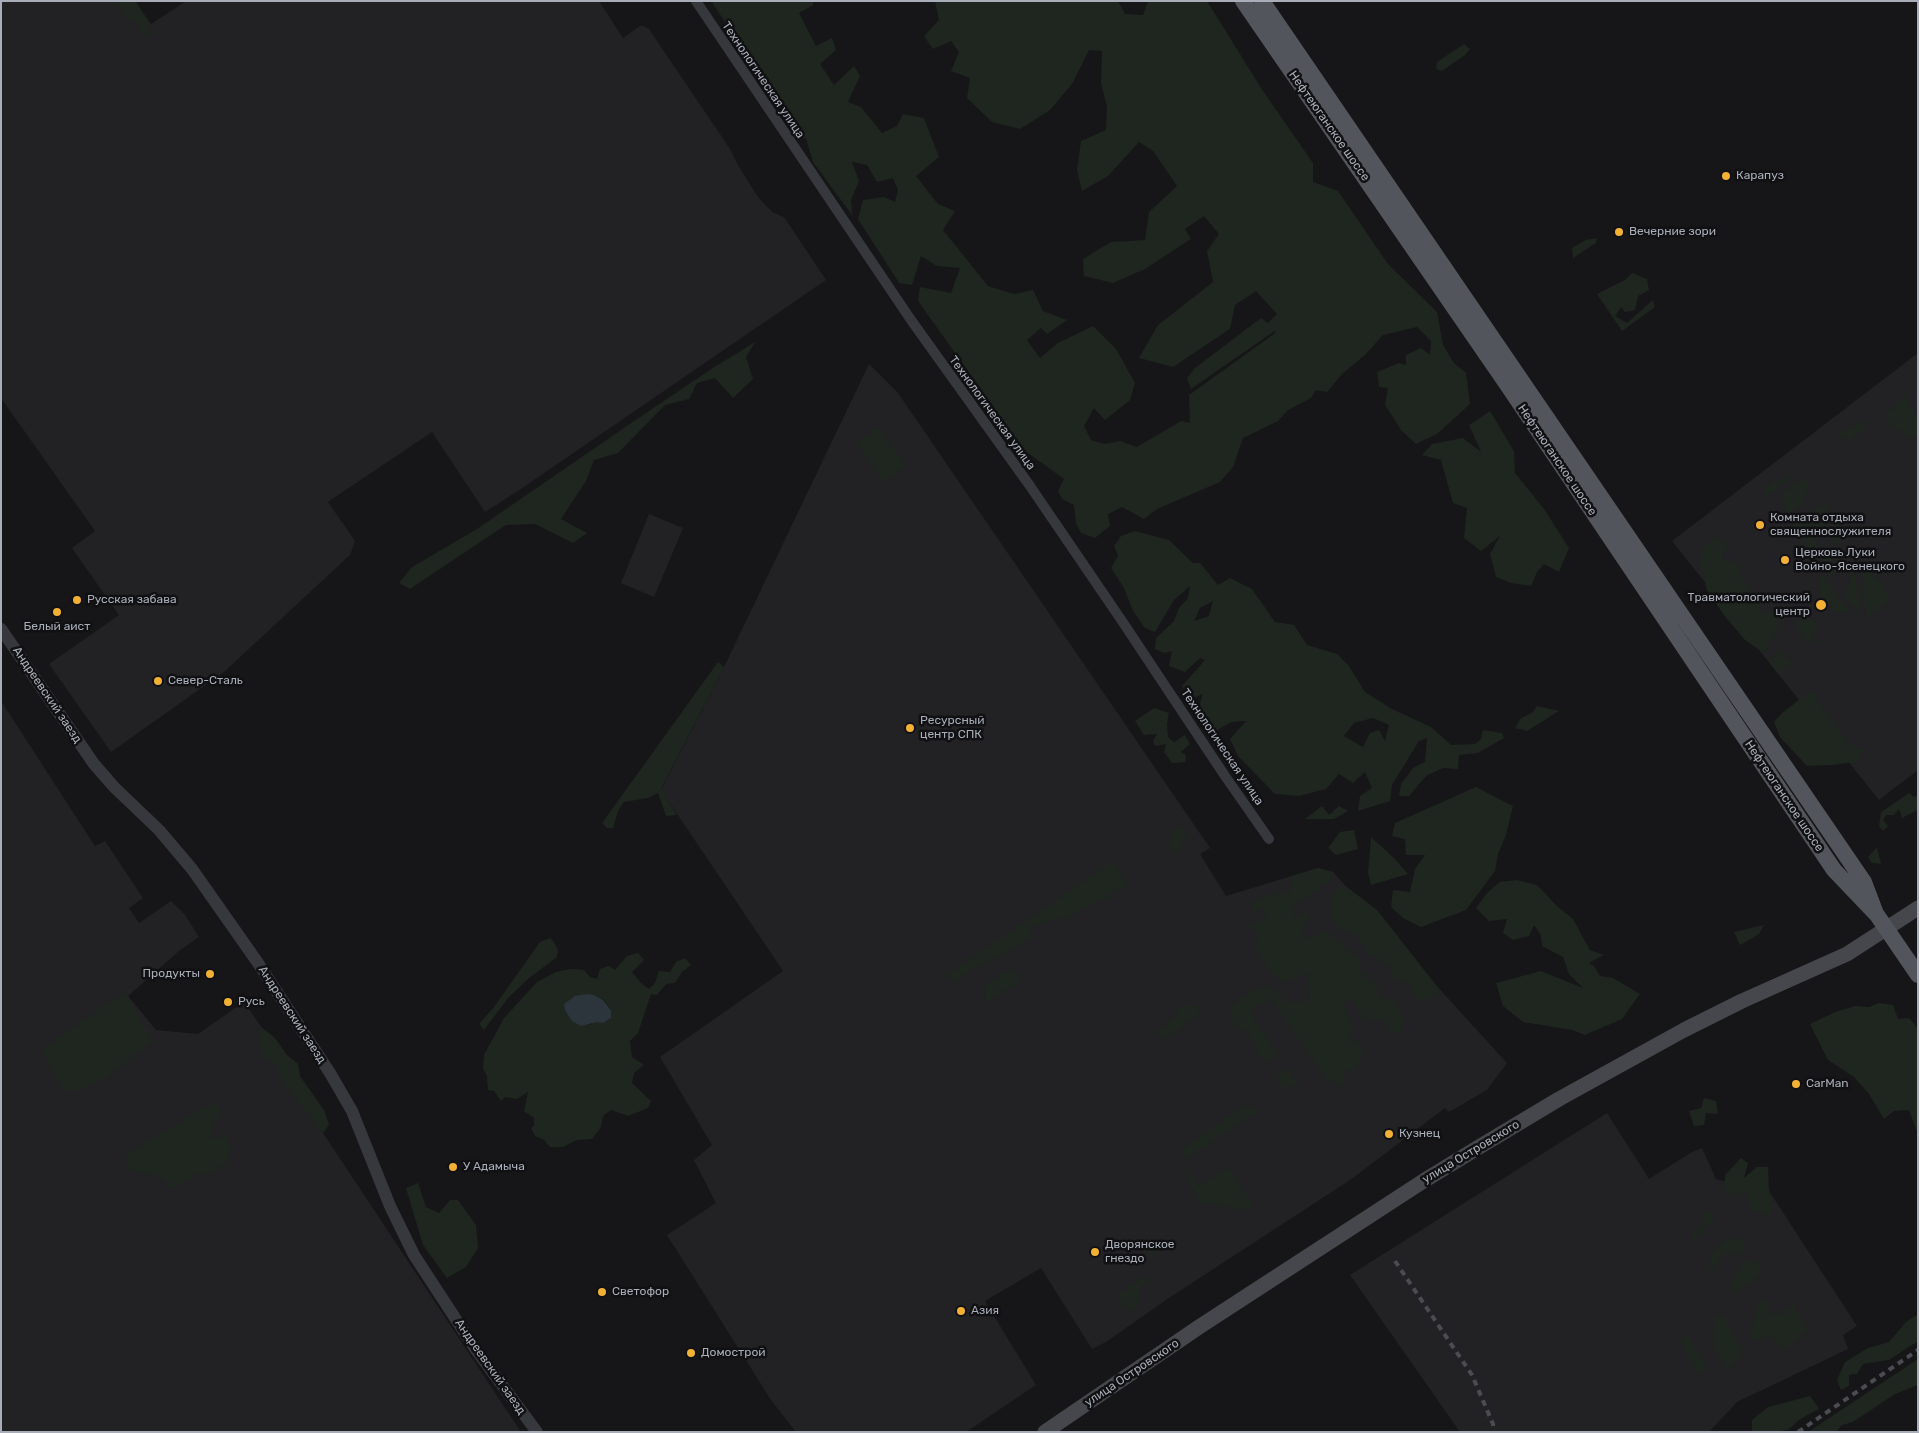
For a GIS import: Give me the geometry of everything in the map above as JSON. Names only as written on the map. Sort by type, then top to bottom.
[{"type":"main road","name":"Нефтеюганское шоссе","points":[[1243,1],[1508,386],[1834,870],[1851,890],[1877,915]]},
{"type":"main road","name":"Нефтеюганское шоссе","points":[[1262,1],[1864,882],[1877,915],[1918,975]]},
{"type":"main road","name":"улица Островского","points":[[1044,1432],[1199,1327],[1425,1180],[1559,1099],[1684,1030],[1742,1001],[1847,954],[1918,908]]},
{"type":"street","name":"Технологическая улица","points":[[696,1],[911,320],[1030,486],[1269,839]]},
{"type":"street","name":"Андреевский заезд","points":[[1,628],[94,764],[114,787],[159,830],[192,869],[247,948],[330,1073],[352,1111],[390,1206],[414,1255],[476,1350],[537,1432]]},
{"type":"shaded area","points":[[1,1],[135,1],[151,24],[186,1],[599,1],[623,38],[640,26],[649,29],[730,149],[758,197],[772,212],[784,217],[826,280],[485,512],[432,432],[328,502],[355,541],[350,555],[224,672],[111,752],[49,664],[119,615],[72,548],[95,531],[1,398]]},
{"type":"shaded area","points":[[115,1],[135,1],[151,25],[145,28],[150,35],[143,38],[139,26],[127,19]]},
{"type":"shaded area","points":[[711,1],[813,1],[813,5],[799,13],[816,46],[832,38],[836,50],[820,64],[834,85],[854,66],[860,76],[848,102],[861,107],[882,133],[897,126],[903,114],[924,118],[939,157],[916,176],[938,204],[955,211],[943,230],[988,286],[1014,294],[1033,290],[1043,311],[1067,320],[1047,334],[1041,328],[1027,340],[1040,358],[1058,343],[1093,326],[1116,349],[1135,383],[1130,400],[1105,420],[1094,408],[1084,426],[1091,440],[1104,444],[1120,441],[1137,447],[1181,421],[1190,423],[1189,395],[1274,334],[1276,330],[1191,389],[1187,378],[1195,368],[1261,318],[1268,323],[1277,314],[1256,291],[1235,305],[1230,329],[1173,367],[1139,358],[1158,325],[1213,282],[1207,251],[1219,234],[1204,216],[1185,229],[1191,239],[1145,269],[1113,283],[1084,276],[1083,259],[1111,242],[1145,240],[1149,212],[1177,186],[1153,151],[1139,142],[1108,176],[1082,191],[1077,170],[1081,141],[1106,130],[1107,107],[1101,83],[1102,51],[1089,50],[1072,84],[1050,110],[1020,129],[992,122],[967,98],[970,78],[951,71],[959,52],[951,41],[933,49],[924,36],[939,20],[935,1],[1118,1],[1125,14],[1143,15],[1148,1],[1207,1],[1263,91],[1313,163],[1313,182],[1338,191],[1388,264],[1437,312],[1443,345],[1454,363],[1466,373],[1470,404],[1437,434],[1416,444],[1401,430],[1385,405],[1388,388],[1379,387],[1377,372],[1399,363],[1406,365],[1406,355],[1421,348],[1430,355],[1431,341],[1417,327],[1383,335],[1365,355],[1342,374],[1327,392],[1316,390],[1311,398],[1288,410],[1278,421],[1243,438],[1233,467],[1220,482],[1157,509],[1144,519],[1122,507],[1108,514],[1110,526],[1095,538],[1081,533],[1076,523],[1074,505],[1062,499],[1058,491],[1064,479],[1025,451],[918,301],[920,287],[951,293],[960,268],[937,266],[921,256],[912,285],[899,283],[858,219],[863,200],[884,197],[895,202],[898,190],[893,178],[877,182],[867,165],[852,162],[859,181],[851,200],[852,215],[813,162],[806,138],[799,139],[771,91]]},
{"type":"shaded area","points":[[1464,44],[1470,49],[1465,55],[1442,71],[1436,69],[1437,62]]},
{"type":"shaded area","points":[[1597,238],[1596,243],[1573,258],[1572,248],[1586,240]]},
{"type":"shaded area","points":[[1632,273],[1647,279],[1649,290],[1638,296],[1635,310],[1625,312],[1621,307],[1615,316],[1627,323],[1653,300],[1655,307],[1622,331],[1597,294],[1625,280]]},
{"type":"shaded area","points":[[755,342],[746,357],[753,379],[733,398],[715,378],[697,383],[689,399],[665,405],[618,453],[594,460],[586,481],[561,519],[587,533],[573,543],[535,524],[506,525],[410,589],[399,583],[412,567],[477,529],[637,419]]},
{"type":"shaded area","name":"Травматологический центр","points":[[1918,353],[1918,770],[1879,800],[1672,541]]},
{"type":"shaded area","points":[[869,364],[898,393],[1210,848],[1200,854],[1226,896],[1318,868],[1333,872],[1507,1063],[1487,1090],[1449,1112],[1445,1108],[1353,1178],[1169,1298],[1106,1342],[1092,1349],[1041,1268],[985,1301],[1036,1385],[966,1432],[796,1432],[771,1400],[667,1235],[716,1203],[694,1160],[712,1145],[660,1057],[783,971],[661,790],[724,667]]},
{"type":"shaded area","points":[[1906,395],[1910,408],[1916,416],[1918,415],[1918,434],[1909,438],[1903,432],[1894,428],[1885,415]]},
{"type":"shaded area","points":[[1490,411],[1514,451],[1515,473],[1544,509],[1569,548],[1559,572],[1544,564],[1537,572],[1531,586],[1511,583],[1496,577],[1490,554],[1500,536],[1481,551],[1464,538],[1467,508],[1453,503],[1441,460],[1422,455],[1432,444],[1463,438],[1481,452],[1469,425]]},
{"type":"shaded area","points":[[1860,422],[1867,422],[1864,430],[1843,445],[1847,438],[1836,437],[1842,431],[1848,431]]},
{"type":"shaded area","points":[[878,427],[906,466],[884,482],[856,443]]},
{"type":"shaded area","points":[[1792,472],[1789,482],[1781,483],[1776,491],[1766,495],[1763,491],[1774,481],[1785,479]]},
{"type":"shaded area","points":[[1803,477],[1810,487],[1800,505],[1789,515],[1784,506],[1784,492]]},
{"type":"shaded area","points":[[1824,504],[1834,517],[1817,534],[1816,543],[1824,552],[1835,557],[1831,562],[1834,565],[1839,565],[1839,572],[1833,573],[1831,577],[1793,527],[1796,523],[1812,514],[1816,508]]},
{"type":"shaded area","points":[[649,514],[683,528],[654,597],[621,583]]},
{"type":"shaded area","points":[[1839,523],[1845,534],[1837,544],[1831,543],[1831,530]]},
{"type":"shaded area","points":[[1135,531],[1169,540],[1193,563],[1200,563],[1218,585],[1230,578],[1252,589],[1275,622],[1294,625],[1307,645],[1337,654],[1349,666],[1365,692],[1392,709],[1431,727],[1451,745],[1475,744],[1481,739],[1483,730],[1502,733],[1504,738],[1478,753],[1459,755],[1458,769],[1443,768],[1426,776],[1409,796],[1399,796],[1401,784],[1413,768],[1425,762],[1427,738],[1419,741],[1392,785],[1390,801],[1358,811],[1360,796],[1372,788],[1365,772],[1353,783],[1339,774],[1326,789],[1299,796],[1275,794],[1238,756],[1230,739],[1246,721],[1231,722],[1216,731],[1197,712],[1203,694],[1190,699],[1182,686],[1205,660],[1200,658],[1185,672],[1169,666],[1172,651],[1164,653],[1155,649],[1156,638],[1174,621],[1179,608],[1188,598],[1190,586],[1174,600],[1155,632],[1145,628],[1133,611],[1124,588],[1111,568],[1118,556],[1114,546],[1121,536]],"holes":[[[1213,601],[1209,616],[1194,621],[1200,608]],[[1373,718],[1389,725],[1385,741],[1379,730],[1370,733],[1363,747],[1344,736],[1354,723]]]},
{"type":"shaded area","points":[[1713,539],[1722,539],[1729,548],[1723,552],[1722,560],[1737,562],[1741,577],[1760,603],[1759,614],[1770,611],[1777,617],[1778,629],[1764,653],[1745,640],[1723,614],[1707,590],[1700,564],[1702,549]]},
{"type":"shaded area","points":[[1866,569],[1880,582],[1891,597],[1866,620],[1862,574]]},
{"type":"shaded area","points":[[1852,570],[1856,579],[1860,613],[1843,594],[1851,584],[1849,573]]},
{"type":"shaded area","points":[[1823,576],[1852,615],[1835,612],[1819,592],[1820,578]]},
{"type":"shaded area","points":[[1803,618],[1813,619],[1819,627],[1812,634],[1815,644],[1805,640],[1794,623]]},
{"type":"shaded area","points":[[1781,649],[1783,656],[1792,662],[1778,674],[1769,662]]},
{"type":"shaded area","points":[[718,662],[724,667],[661,789],[677,815],[666,816],[658,793],[648,798],[624,802],[618,811],[613,828],[607,828],[602,823]]},
{"type":"shaded area","points":[[1811,691],[1848,743],[1862,749],[1857,762],[1807,766],[1780,737],[1774,722],[1783,712]]},
{"type":"shaded area","points":[[1,701],[95,846],[105,841],[143,898],[129,908],[139,923],[171,901],[185,915],[199,937],[179,951],[128,996],[156,1030],[198,1034],[244,1002],[329,1124],[323,1133],[521,1432],[1,1432]]},
{"type":"shaded area","points":[[1537,706],[1559,711],[1527,731],[1515,728],[1521,718],[1532,713]]},
{"type":"shaded area","points":[[1154,708],[1169,713],[1167,724],[1168,737],[1174,742],[1185,735],[1190,744],[1181,752],[1186,755],[1185,762],[1172,763],[1164,752],[1166,744],[1155,746],[1153,741],[1157,734],[1144,735],[1135,721]]},
{"type":"shaded area","points":[[1476,787],[1513,806],[1506,835],[1498,854],[1495,871],[1466,910],[1421,927],[1403,918],[1391,907],[1393,890],[1410,892],[1415,869],[1425,855],[1406,855],[1405,839],[1392,836],[1395,823]]},
{"type":"shaded area","points":[[1909,793],[1914,797],[1918,795],[1918,810],[1902,818],[1899,809],[1894,815],[1886,815],[1883,820],[1888,826],[1883,831],[1879,826],[1881,812]]},
{"type":"shaded area","points":[[1322,806],[1329,815],[1339,806],[1348,811],[1334,819],[1305,819]]},
{"type":"shaded area","points":[[1179,827],[1188,837],[1182,841],[1182,847],[1175,853],[1168,846],[1173,839],[1170,832]]},
{"type":"shaded area","points":[[1354,830],[1358,849],[1336,855],[1328,848],[1340,832]]},
{"type":"shaded area","points":[[1371,837],[1408,874],[1371,885],[1368,873]]},
{"type":"shaded area","points":[[1877,847],[1881,864],[1872,863],[1868,857]]},
{"type":"shaded area","points":[[1113,861],[1128,887],[1116,889],[1107,899],[1099,900],[1068,918],[1050,920],[1032,927],[1028,940],[981,966],[973,967],[955,982],[944,977]]},
{"type":"shaded area","points":[[1318,868],[1333,872],[1329,881],[1307,898],[1294,902],[1293,914],[1296,918],[1305,911],[1309,920],[1300,931],[1309,939],[1327,931],[1359,959],[1359,968],[1377,987],[1379,997],[1392,1000],[1404,1016],[1401,1033],[1390,1031],[1382,1019],[1364,1020],[1353,998],[1342,1004],[1353,1026],[1347,1035],[1362,1046],[1362,1058],[1353,1071],[1344,1070],[1343,1087],[1327,1079],[1270,998],[1249,1012],[1279,1056],[1265,1061],[1256,1050],[1256,1045],[1245,1030],[1237,1028],[1231,1017],[1233,1006],[1251,990],[1272,987],[1287,1002],[1303,1002],[1310,998],[1308,973],[1282,983],[1269,971],[1255,945],[1260,935],[1249,925],[1266,917],[1264,908],[1251,912],[1251,903],[1283,892],[1291,893],[1291,876]]},
{"type":"shaded area","points":[[1517,880],[1537,885],[1557,906],[1573,919],[1590,950],[1604,955],[1589,963],[1594,966],[1600,976],[1613,978],[1640,994],[1622,1019],[1585,1035],[1572,1030],[1523,1022],[1503,1006],[1496,983],[1541,971],[1583,988],[1569,974],[1563,957],[1542,946],[1541,935],[1534,925],[1529,936],[1513,940],[1503,933],[1507,919],[1489,921],[1476,908],[1487,893],[1500,882]]},
{"type":"shaded area","points":[[1343,884],[1377,910],[1440,990],[1426,1003],[1414,996],[1410,982],[1394,981],[1391,968],[1368,952],[1356,935],[1341,929],[1332,919],[1331,895]]},
{"type":"shaded area","points":[[1764,925],[1759,934],[1740,945],[1734,932]]},
{"type":"shaded area","points":[[550,938],[558,950],[557,957],[528,979],[508,998],[484,1030],[479,1024],[494,1007],[540,942]]},
{"type":"shaded area","points":[[638,953],[644,960],[632,972],[649,989],[655,983],[659,971],[670,972],[676,962],[685,958],[691,965],[682,972],[675,983],[666,984],[657,995],[651,994],[638,1033],[630,1041],[632,1057],[644,1065],[634,1073],[632,1083],[651,1101],[648,1108],[628,1116],[611,1110],[603,1116],[601,1127],[592,1139],[577,1140],[563,1147],[550,1147],[544,1140],[535,1136],[531,1128],[534,1126],[534,1118],[524,1111],[528,1092],[517,1099],[505,1097],[501,1101],[494,1091],[488,1090],[487,1076],[483,1069],[484,1055],[504,1018],[537,982],[556,972],[571,969],[584,970],[590,977],[597,979],[600,969],[609,966],[615,970],[627,956]],"holes":[[[594,995],[604,1000],[611,1010],[590,1025],[565,1004]]]},
{"type":"shaded area","points":[[1012,969],[1021,980],[986,1003],[985,984]]},
{"type":"shaded area","points":[[121,994],[128,996],[152,1042],[102,1080],[78,1091],[65,1090],[48,1064],[42,1049]]},
{"type":"shaded area","points":[[594,995],[603,1000],[611,1010],[611,1018],[603,1023],[597,1022],[581,1026],[572,1021],[565,1010],[564,1004],[575,996]]},
{"type":"shaded area","points":[[1879,1003],[1893,1005],[1898,1019],[1909,1018],[1918,1029],[1918,1153],[1917,1132],[1909,1110],[1894,1111],[1884,1119],[1869,1094],[1854,1077],[1828,1060],[1810,1024],[1835,1012],[1855,1006],[1869,1007]]},
{"type":"shaded area","points":[[1182,1005],[1200,1007],[1199,1013],[1164,1040],[1157,1032],[1172,1020]]},
{"type":"shaded area","points":[[261,1027],[275,1038],[287,1055],[298,1064],[300,1076],[324,1110],[329,1124],[323,1133],[283,1082],[276,1065],[261,1053],[258,1035]]},
{"type":"shaded area","points":[[1288,1068],[1299,1085],[1284,1089],[1276,1077]]},
{"type":"shaded area","points":[[1704,1098],[1716,1101],[1718,1114],[1706,1113],[1704,1125],[1694,1126],[1689,1111],[1701,1108]]},
{"type":"shaded area","points":[[214,1102],[222,1112],[211,1126],[211,1139],[227,1135],[231,1149],[227,1162],[211,1174],[197,1174],[173,1189],[163,1178],[127,1169],[126,1154]]},
{"type":"shaded area","points":[[1246,1104],[1257,1111],[1187,1159],[1183,1149]]},
{"type":"shaded area","points":[[1607,1113],[1649,1179],[1692,1152],[1702,1148],[1716,1179],[1771,1194],[1857,1326],[1843,1335],[1848,1349],[1737,1402],[1709,1432],[1460,1432],[1350,1275]]},
{"type":"shaded area","points":[[1741,1158],[1748,1163],[1744,1178],[1757,1167],[1768,1167],[1769,1189],[1773,1205],[1770,1215],[1751,1210],[1746,1192],[1734,1196],[1724,1188],[1725,1175]]},
{"type":"shaded area","points":[[1184,1165],[1199,1186],[1228,1167],[1254,1206],[1248,1211],[1200,1202],[1188,1181]]},
{"type":"shaded area","points":[[418,1183],[426,1207],[439,1213],[450,1200],[458,1200],[476,1225],[478,1248],[466,1267],[447,1278],[423,1245],[406,1188]]},
{"type":"shaded area","points":[[1705,1211],[1714,1212],[1712,1224],[1708,1225],[1694,1241],[1690,1238],[1703,1222],[1701,1219]]},
{"type":"shaded area","points":[[1167,1236],[1165,1246],[1149,1257],[1149,1249]]},
{"type":"shaded area","points":[[1737,1237],[1742,1240],[1746,1250],[1736,1256],[1730,1252],[1722,1256],[1712,1270],[1708,1266],[1713,1252],[1727,1239]]},
{"type":"shaded area","points":[[1746,1260],[1758,1262],[1761,1272],[1752,1282],[1735,1294],[1730,1283]]},
{"type":"shaded area","points":[[1143,1277],[1151,1280],[1140,1288],[1137,1298],[1140,1305],[1130,1312],[1120,1300],[1118,1294]]},
{"type":"shaded area","points":[[1766,1299],[1770,1306],[1766,1317],[1773,1312],[1780,1315],[1793,1304],[1807,1328],[1785,1350],[1768,1335],[1756,1342],[1751,1333],[1759,1304]]},
{"type":"shaded area","points":[[1918,1314],[1918,1341],[1889,1360],[1863,1364],[1857,1374],[1849,1375],[1849,1386],[1841,1390],[1837,1380],[1845,1362],[1868,1348],[1889,1342],[1906,1322]]},
{"type":"shaded area","points":[[1723,1315],[1743,1351],[1729,1369],[1714,1350],[1714,1317]]},
{"type":"shaded area","points":[[1687,1335],[1708,1367],[1700,1375],[1680,1341]]},
{"type":"shaded area","points":[[1918,1359],[1918,1385],[1895,1394],[1853,1422],[1842,1425],[1836,1432],[1808,1432]]},
{"type":"shaded area","points":[[1810,1396],[1819,1409],[1800,1419],[1789,1429],[1777,1432],[1752,1432],[1752,1420],[1768,1407]]},
{"type":"railway","points":[[1395,1261],[1472,1375],[1493,1424],[1494,1432]]},
{"type":"railway","points":[[1798,1432],[1918,1350]]},
{"type":"place","name":"Карапуз","points":[[1726,176]]},
{"type":"place","name":"Вечерние зори","points":[[1619,232]]},
{"type":"place","name":"Комната отдыха священнослужителя","points":[[1760,525]]},
{"type":"place","name":"Церковь Луки Войно-Ясенецкого","points":[[1785,560]]},
{"type":"place","name":"Русская забава","points":[[77,600]]},
{"type":"place","name":"Травматологический центр","points":[[1821,605]]},
{"type":"place","name":"Белый аист","points":[[57,612]]},
{"type":"place","name":"Север-Сталь","points":[[158,681]]},
{"type":"place","name":"Ресурсный центр СПК","points":[[910,728]]},
{"type":"place","name":"Продукты","points":[[210,974]]},
{"type":"place","name":"Русь","points":[[228,1002]]},
{"type":"place","name":"CarMan","points":[[1796,1084]]},
{"type":"place","name":"Кузнец","points":[[1389,1134]]},
{"type":"place","name":"У Адамыча","points":[[453,1167]]},
{"type":"place","name":"Дворянское гнездо","points":[[1095,1252]]},
{"type":"place","name":"Светофор","points":[[602,1292]]},
{"type":"place","name":"Азия","points":[[961,1311]]},
{"type":"place","name":"Домострой","points":[[691,1353]]}]
